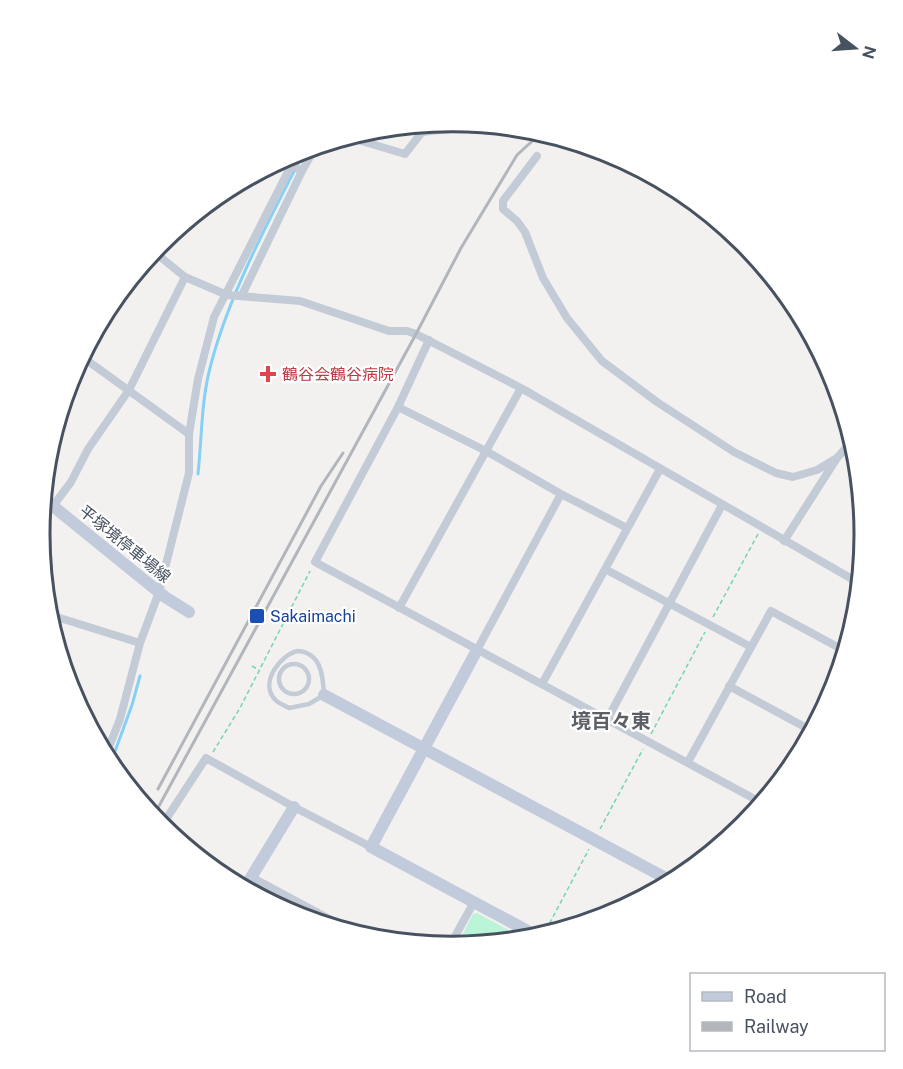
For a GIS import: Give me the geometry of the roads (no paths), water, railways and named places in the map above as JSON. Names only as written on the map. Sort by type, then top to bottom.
[{"type":"street","points":[[365,142],[405,154],[421,133]]},
{"type":"street","points":[[537,156],[503,201],[503,209],[517,221],[525,232],[543,278],[567,318],[602,361],[657,402],[734,453],[776,473],[793,477],[817,470],[837,458]]},
{"type":"street","points":[[242,295],[309,159]]},
{"type":"street","points":[[291,166],[302,171]]},
{"type":"street","points":[[109,745],[120,719],[140,643],[165,596],[189,473],[189,435],[198,379],[214,317],[291,166]]},
{"type":"street","points":[[160,257],[184,277],[227,295],[300,301],[389,331],[407,330],[429,340],[521,388],[851,578]]},
{"type":"street","points":[[51,499],[71,482],[88,449],[129,390],[184,277]]},
{"type":"street","points":[[429,340],[398,406],[315,562],[755,799]]},
{"type":"street","points":[[89,362],[189,435]]},
{"type":"street","points":[[399,608],[521,388]]},
{"type":"street","points":[[398,406],[627,528]]},
{"type":"street","points":[[784,540],[844,450]]},
{"type":"street","points":[[542,684],[660,469]]},
{"type":"street","points":[[371,847],[561,494]]},
{"type":"street","name":"平塚境停車場線","points":[[50,504],[165,596],[189,612]]},
{"type":"street","points":[[607,720],[722,505]]},
{"type":"street","points":[[605,569],[751,646]]},
{"type":"street","points":[[688,762],[771,610],[837,647]]},
{"type":"street","points":[[58,617],[140,643]]},
{"type":"street","points":[[729,686],[805,727]]},
{"type":"street","points":[[324,695],[663,877]]},
{"type":"street","points":[[167,819],[206,758],[474,902],[531,929]]},
{"type":"street","points":[[248,882],[294,807]]},
{"type":"street","points":[[251,877],[323,915]]},
{"type":"street","points":[[455,936],[474,902]]},
{"type":"lane","points":[[290,652],[306,652],[315,657],[319,663],[324,695],[309,704],[289,708],[277,702],[270,689],[275,669],[290,652]]},
{"type":"lane","points":[[297,665],[306,671],[308,679],[306,687],[302,692],[291,694],[285,691],[279,682],[281,673],[286,667],[297,665]]},
{"type":"lane","points":[[275,669],[281,673]]},
{"type":"lane","points":[[308,679],[322,678]]},
{"type":"lane","points":[[302,692],[309,704]]},
{"type":"waterway","points":[[198,474],[205,391],[219,337],[252,255],[298,163]]},
{"type":"waterway","points":[[114,753],[140,676]]},
{"type":"railway","points":[[157,809],[461,248],[517,155],[533,141]]},
{"type":"railway","points":[[158,789],[321,486],[343,453]]},
{"type":"place","name":"鶴谷会鶴谷病院","points":[[268,374]]},
{"type":"place","name":"Sakaimachi","points":[[257,616]]},
{"type":"district","name":"境百々東","points":[[611,721]]}]
